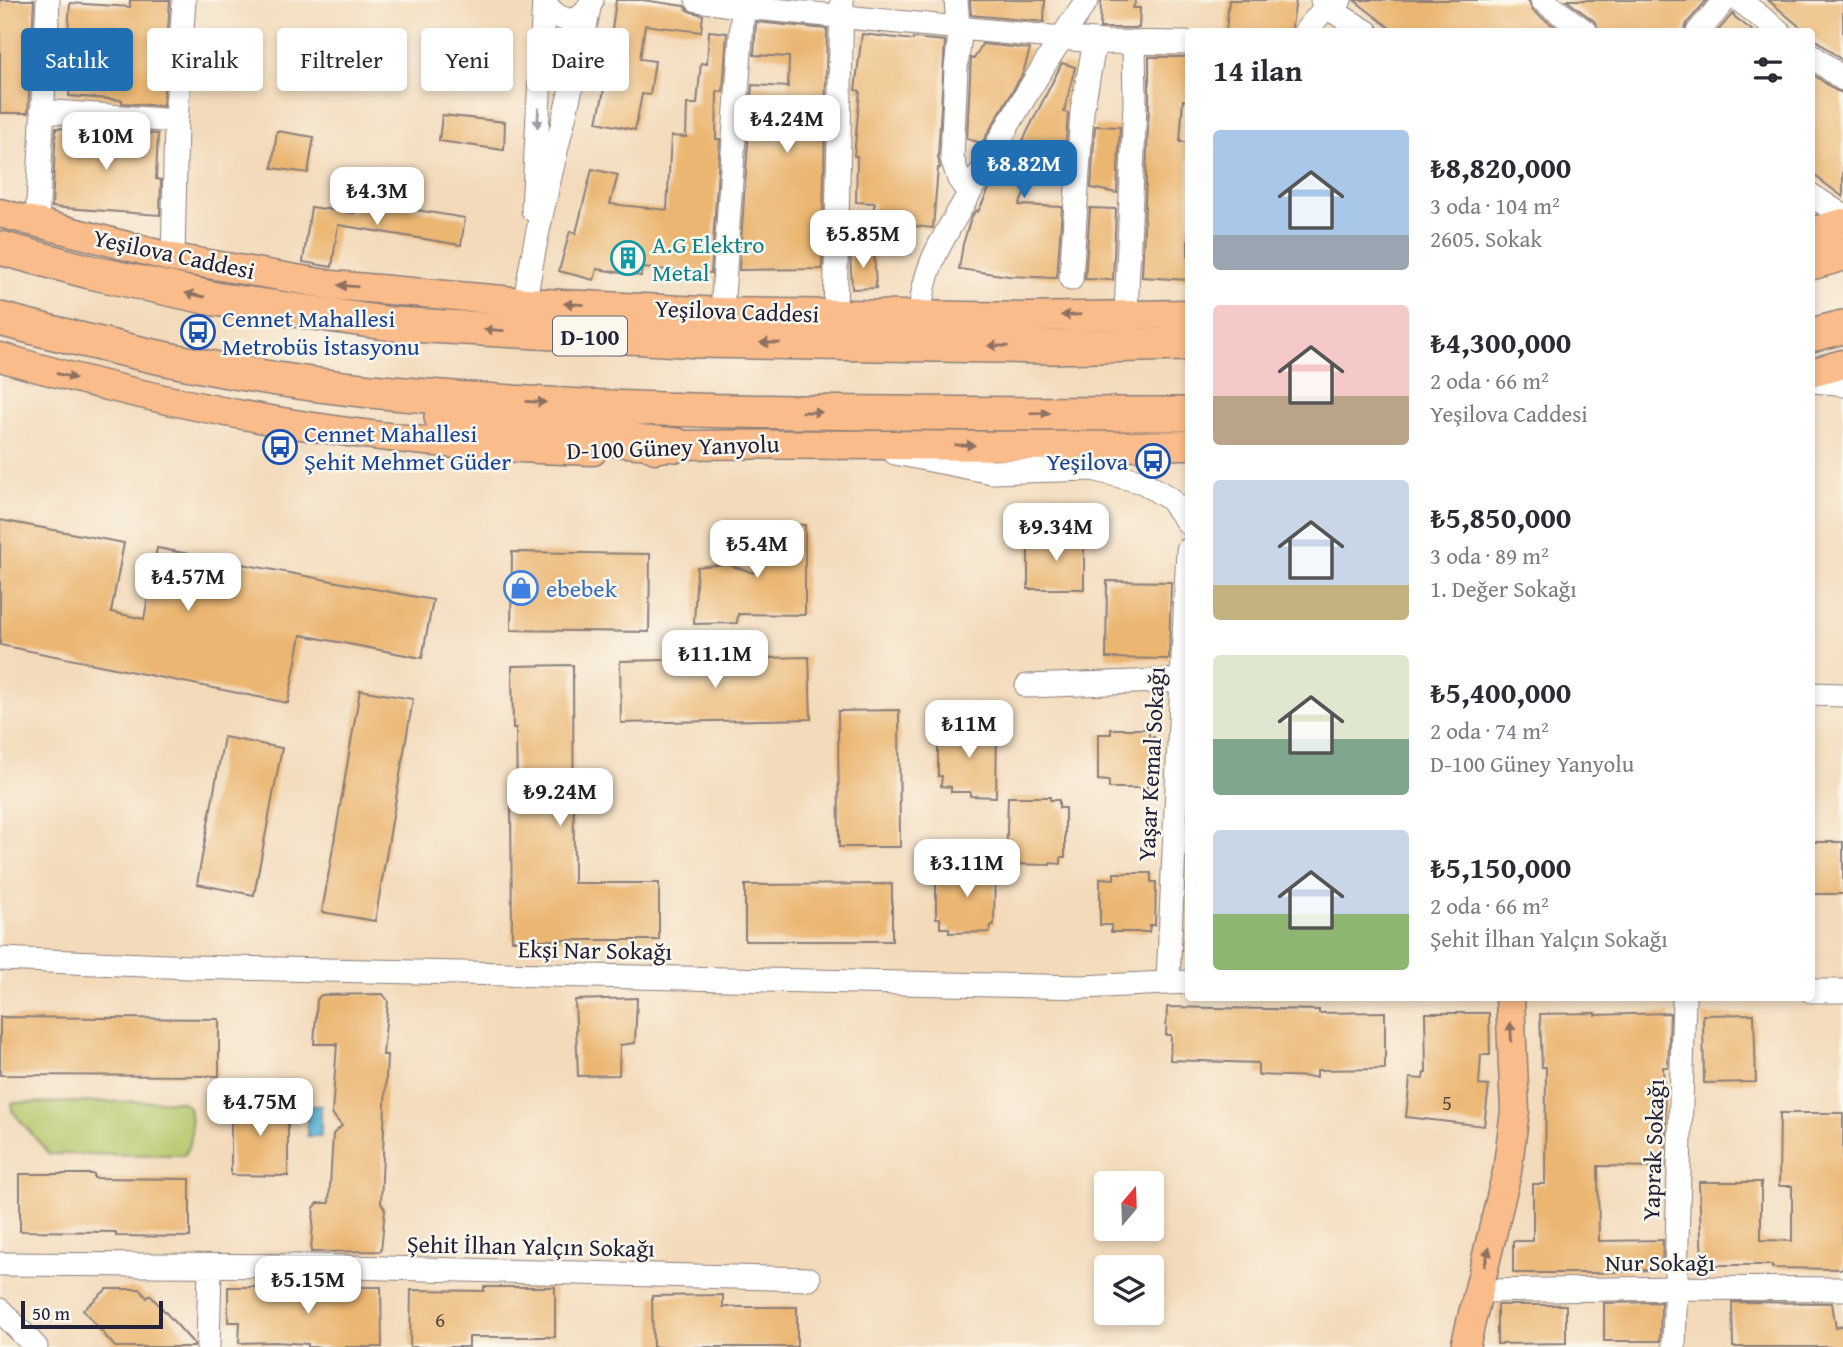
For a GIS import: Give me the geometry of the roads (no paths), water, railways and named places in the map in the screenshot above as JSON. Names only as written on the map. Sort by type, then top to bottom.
[{"type":"highway","name":"D-100","points":[[0,248],[90,272],[215,299],[392,324],[727,342],[1051,347],[1185,344]]},
{"type":"highway","points":[[1815,262],[1843,254]]},
{"type":"highway","points":[[0,319],[111,348],[200,366],[370,391],[553,403],[855,413],[1185,414]]},
{"type":"highway","points":[[200,366],[239,382],[277,393],[369,409],[566,435],[677,444]]},
{"type":"main road","name":"Yeşilova Caddesi","points":[[0,213],[173,258],[332,285],[524,302],[722,312],[1026,317],[1185,314]]},
{"type":"main road","points":[[1815,231],[1843,223]]},
{"type":"main road","name":"D-100 Güney Yanyolu","points":[[0,357],[148,397],[349,434],[558,450],[635,452],[677,444],[843,443],[1077,447],[1185,445]]},
{"type":"main road","points":[[1815,372],[1843,364]]},
{"type":"main road","points":[[1465,1347],[1507,1172],[1515,1111],[1510,1001]]},
{"type":"street","points":[[37,224],[48,0]]},
{"type":"street","points":[[173,258],[176,121],[184,0]]},
{"type":"street","points":[[544,0],[553,15],[568,20],[584,14],[591,4]]},
{"type":"street","points":[[530,270],[544,0]]},
{"type":"street","points":[[697,0],[743,7],[841,8],[959,27],[1095,41],[1185,43]]},
{"type":"street","points":[[956,0],[959,27],[952,158],[959,179],[969,194]]},
{"type":"street","points":[[1061,37],[1063,0]]},
{"type":"street","points":[[920,315],[923,283],[932,258],[992,150],[1061,37],[1087,0]]},
{"type":"street","points":[[1542,0],[1580,28]]},
{"type":"street","points":[[1701,28],[1724,0]]},
{"type":"street","points":[[1739,0],[1775,28]]},
{"type":"street","points":[[1308,28],[1329,2],[1358,28]]},
{"type":"street","points":[[524,302],[591,4]]},
{"type":"street","points":[[722,312],[743,7]]},
{"type":"street","points":[[835,314],[841,8]]},
{"type":"street","points":[[1071,279],[1082,111],[1095,41]]},
{"type":"street","points":[[1126,314],[1135,42]]},
{"type":"street","points":[[1815,58],[1843,79]]},
{"type":"street","points":[[42,110],[176,121]]},
{"type":"street","points":[[1815,198],[1843,216]]},
{"type":"street","points":[[1815,381],[1838,383],[1843,386]]},
{"type":"street","points":[[843,443],[992,472],[1093,469],[1143,482],[1170,499],[1185,519]]},
{"type":"street","name":"Yaşar Kemal Sokağı","points":[[1178,981],[1185,648]]},
{"type":"street","points":[[1027,686],[1184,680]]},
{"type":"street","points":[[1815,694],[1843,695]]},
{"type":"street","name":"Ekşi Nar Sokağı","points":[[0,959],[191,967],[1068,986],[1178,981]]},
{"type":"street","points":[[1815,991],[1843,991]]},
{"type":"street","name":"Yaprak Sokağı","points":[[1674,1347],[1684,1001]]},
{"type":"street","name":"Şehit İlhan Yalçın Sokağı","points":[[0,1264],[310,1266],[809,1279]]},
{"type":"street","points":[[208,1347],[210,1267]]},
{"type":"street","name":"Nur Sokağı","points":[[1478,1291],[1843,1289]]},
{"type":"street","points":[[0,1310],[36,1347]]},
{"type":"water","points":[[307,1106],[321,1106],[321,1136],[307,1136]]},
{"type":"place","name":"A.G Elektro Metal","points":[[628,258]]},
{"type":"place","name":"Cennet Mahallesi Metrobüs İstasyonu","points":[[198,332]]},
{"type":"place","name":"Cennet Mahallesi Şehit Mehmet Güder","points":[[280,447]]},
{"type":"place","name":"Yeşilova","points":[[1153,461]]},
{"type":"place","name":"ebebek","points":[[521,588]]}]
